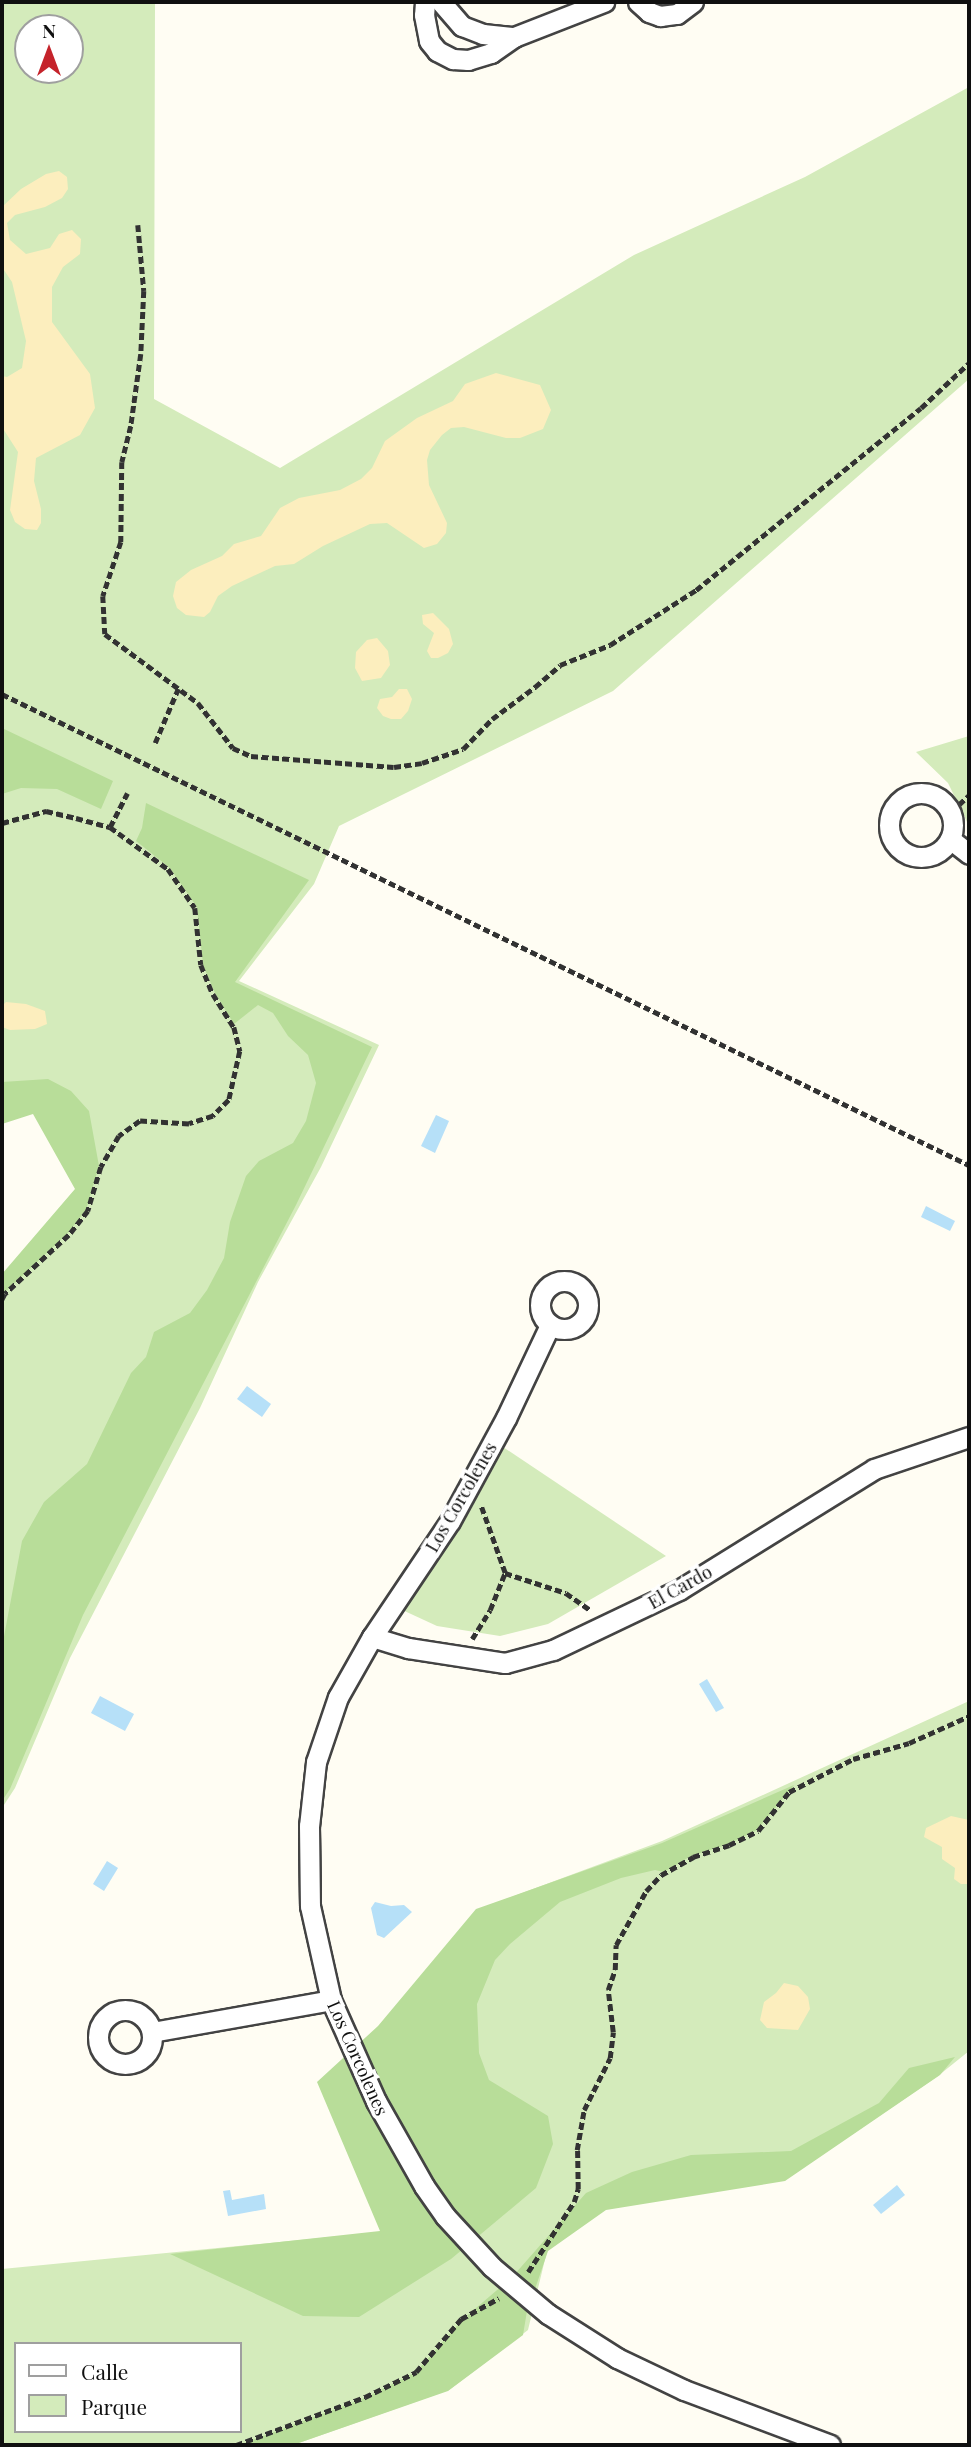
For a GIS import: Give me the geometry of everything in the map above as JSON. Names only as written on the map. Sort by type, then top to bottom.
[{"type":"street","points":[[425,2],[424,15],[429,41],[437,51],[453,59],[467,60],[491,53],[514,37],[604,2]]},
{"type":"street","points":[[441,2],[462,26],[484,34],[514,37]]},
{"type":"street","points":[[638,2],[649,12],[660,16],[677,14],[694,2]]},
{"type":"street","points":[[915,794],[936,797],[951,812],[953,821],[950,839],[935,854],[914,856],[896,845],[889,825],[897,805],[915,794]]},
{"type":"street","points":[[950,839],[969,854]]},
{"type":"street","name":"Los Corcolenes","points":[[550,1325],[450,1521],[372,1637],[338,1697],[316,1762],[309,1826],[310,1906],[331,2000],[376,2101],[424,2186],[469,2244],[516,2288],[582,2337],[650,2375],[830,2445]]},
{"type":"street","name":"El Cardo","points":[[372,1637],[408,1648],[505,1663],[553,1650],[610,1625],[691,1583],[874,1469],[969,1437]]},
{"type":"street","points":[[152,2032],[331,2000]]},
{"type":"path","points":[[138,225],[144,291],[141,355],[131,426],[122,462],[124,517],[121,542],[103,596],[105,634],[198,703],[233,748],[251,756],[394,768],[422,763],[463,749],[492,719],[560,665],[610,645],[730,565],[921,408],[969,363]]},
{"type":"path","points":[[155,743],[178,689]]},
{"type":"path","points":[[2,694],[969,1165]]},
{"type":"path","points":[[110,827],[127,793]]},
{"type":"path","points":[[951,812],[969,795]]},
{"type":"path","points":[[2,824],[46,811],[110,827],[168,869],[195,908],[201,965],[213,994],[234,1027],[240,1051],[229,1100],[213,1116],[190,1124],[140,1121],[119,1136],[101,1167],[88,1211],[69,1236],[5,1294],[2,1300]]},
{"type":"path","points":[[456,1655],[470,1642],[490,1610],[505,1573],[481,1509],[476,1474]]},
{"type":"path","points":[[505,1573],[566,1593],[610,1625]]},
{"type":"path","points":[[236,2445],[365,2397],[415,2372],[461,2319],[516,2288],[574,2202],[578,2189],[577,2150],[584,2109],[610,2058],[613,2032],[608,1990],[615,1970],[616,1945],[646,1891],[661,1875],[693,1857],[729,1845],[758,1831],[789,1792],[853,1759],[909,1743],[969,1716]]},
{"type":"green space","points":[[2,2],[155,2],[154,399],[280,468],[634,255],[805,177],[969,87],[969,379],[613,691],[339,826],[314,884],[239,981],[379,1045],[321,1167],[258,1282],[200,1408],[70,1658],[15,1788],[2,1808],[2,1275],[78,1186],[36,1110],[2,1121]]},
{"type":"green space","points":[[2,728],[113,781],[101,809],[57,789],[21,788],[2,794]]},
{"type":"green space","points":[[969,736],[969,826],[948,783],[916,752]]},
{"type":"green space","points":[[146,803],[309,880],[235,982],[372,1047],[296,1205],[83,1615],[10,1789],[2,1801],[2,1647],[22,1541],[44,1502],[87,1464],[131,1373],[146,1357],[154,1332],[190,1313],[207,1290],[224,1258],[230,1222],[246,1176],[259,1161],[293,1143],[306,1121],[316,1083],[308,1055],[288,1036],[273,1013],[258,1005],[234,1024],[215,993],[203,965],[197,907],[170,868],[136,841],[142,828]]},
{"type":"green space","points":[[48,1079],[71,1091],[89,1111],[99,1166],[86,1210],[67,1234],[2,1295],[2,1274],[75,1189],[33,1114],[2,1124],[2,1082]]},
{"type":"green space","points":[[503,1447],[666,1556],[548,1624],[500,1636],[437,1626],[398,1608]]},
{"type":"green space","points":[[969,1701],[969,2051],[938,2076],[785,2180],[606,2209],[547,2251],[528,2330],[449,2390],[293,2445],[2,2445],[2,2269],[382,2232],[376,2032],[476,1910],[662,1841]]},
{"type":"green space","points":[[794,1785],[757,1830],[729,1844],[691,1856],[664,1872],[655,1870],[621,1878],[560,1902],[495,1960],[477,2004],[479,2053],[489,2080],[548,2116],[553,2144],[536,2188],[451,2259],[359,2317],[303,2316],[170,2254],[380,2231],[317,2082],[378,2026],[476,1909],[662,1843]]},
{"type":"green space","points":[[955,2057],[940,2075],[785,2181],[606,2210],[548,2251],[534,2292],[514,2275],[586,2193],[632,2172],[691,2155],[791,2151],[879,2103],[909,2068]]},
{"type":"green space","points":[[510,2279],[527,2311],[523,2335],[448,2391],[293,2445],[239,2445],[365,2398],[416,2372],[462,2320]]},
{"type":"sand","points":[[59,171],[67,177],[68,189],[62,198],[45,207],[15,215],[7,223],[10,240],[26,254],[50,248],[59,234],[72,230],[81,239],[80,254],[63,267],[52,287],[52,322],[90,374],[95,408],[80,435],[36,458],[34,481],[41,509],[41,523],[37,530],[25,529],[15,522],[10,510],[18,452],[2,427],[2,376],[7,377],[22,368],[26,341],[12,282],[2,267],[2,207],[21,189],[46,174]]},
{"type":"sand","points":[[496,373],[540,385],[551,410],[543,429],[520,438],[506,438],[464,427],[451,428],[442,435],[430,450],[427,460],[429,485],[447,523],[446,533],[437,544],[424,548],[387,523],[370,524],[323,546],[294,564],[275,566],[232,586],[218,596],[210,612],[204,617],[186,615],[177,608],[173,596],[176,582],[191,570],[222,556],[234,544],[261,536],[280,508],[299,498],[340,490],[361,479],[372,468],[385,441],[417,418],[453,401],[465,384]]},
{"type":"sand","points":[[433,613],[449,629],[453,644],[448,653],[438,658],[431,658],[427,651],[434,633],[423,624],[422,615]]},
{"type":"sand","points":[[377,638],[388,651],[390,665],[381,678],[362,681],[355,668],[356,652],[367,640]]},
{"type":"sand","points":[[399,689],[407,689],[412,699],[408,711],[401,719],[383,716],[377,708],[380,699],[392,697]]},
{"type":"sand","points":[[6,1002],[26,1004],[45,1011],[47,1024],[35,1029],[10,1030],[2,1027],[2,1006]]},
{"type":"sand","points":[[951,1816],[969,1820],[969,1884],[961,1884],[954,1879],[955,1868],[942,1859],[942,1847],[924,1837],[926,1828]]},
{"type":"sand","points":[[784,1983],[798,1986],[808,1997],[810,2009],[798,2030],[767,2028],[760,2020],[764,2002]]},
{"type":"water","points":[[436,1115],[449,1121],[435,1153],[421,1146]]},
{"type":"water","points":[[926,1206],[955,1221],[950,1231],[921,1217]]},
{"type":"water","points":[[247,1386],[271,1404],[262,1417],[237,1399]]},
{"type":"water","points":[[707,1679],[724,1708],[716,1712],[699,1684]]},
{"type":"water","points":[[100,1696],[134,1714],[125,1731],[91,1713]]},
{"type":"water","points":[[107,1861],[118,1868],[104,1891],[93,1884]]},
{"type":"water","points":[[375,1902],[391,1906],[404,1905],[412,1912],[384,1938],[377,1935],[371,1908]]},
{"type":"water","points":[[897,2185],[905,2195],[881,2214],[873,2205]]},
{"type":"water","points":[[230,2190],[232,2200],[264,2194],[266,2209],[228,2216],[223,2191]]}]
